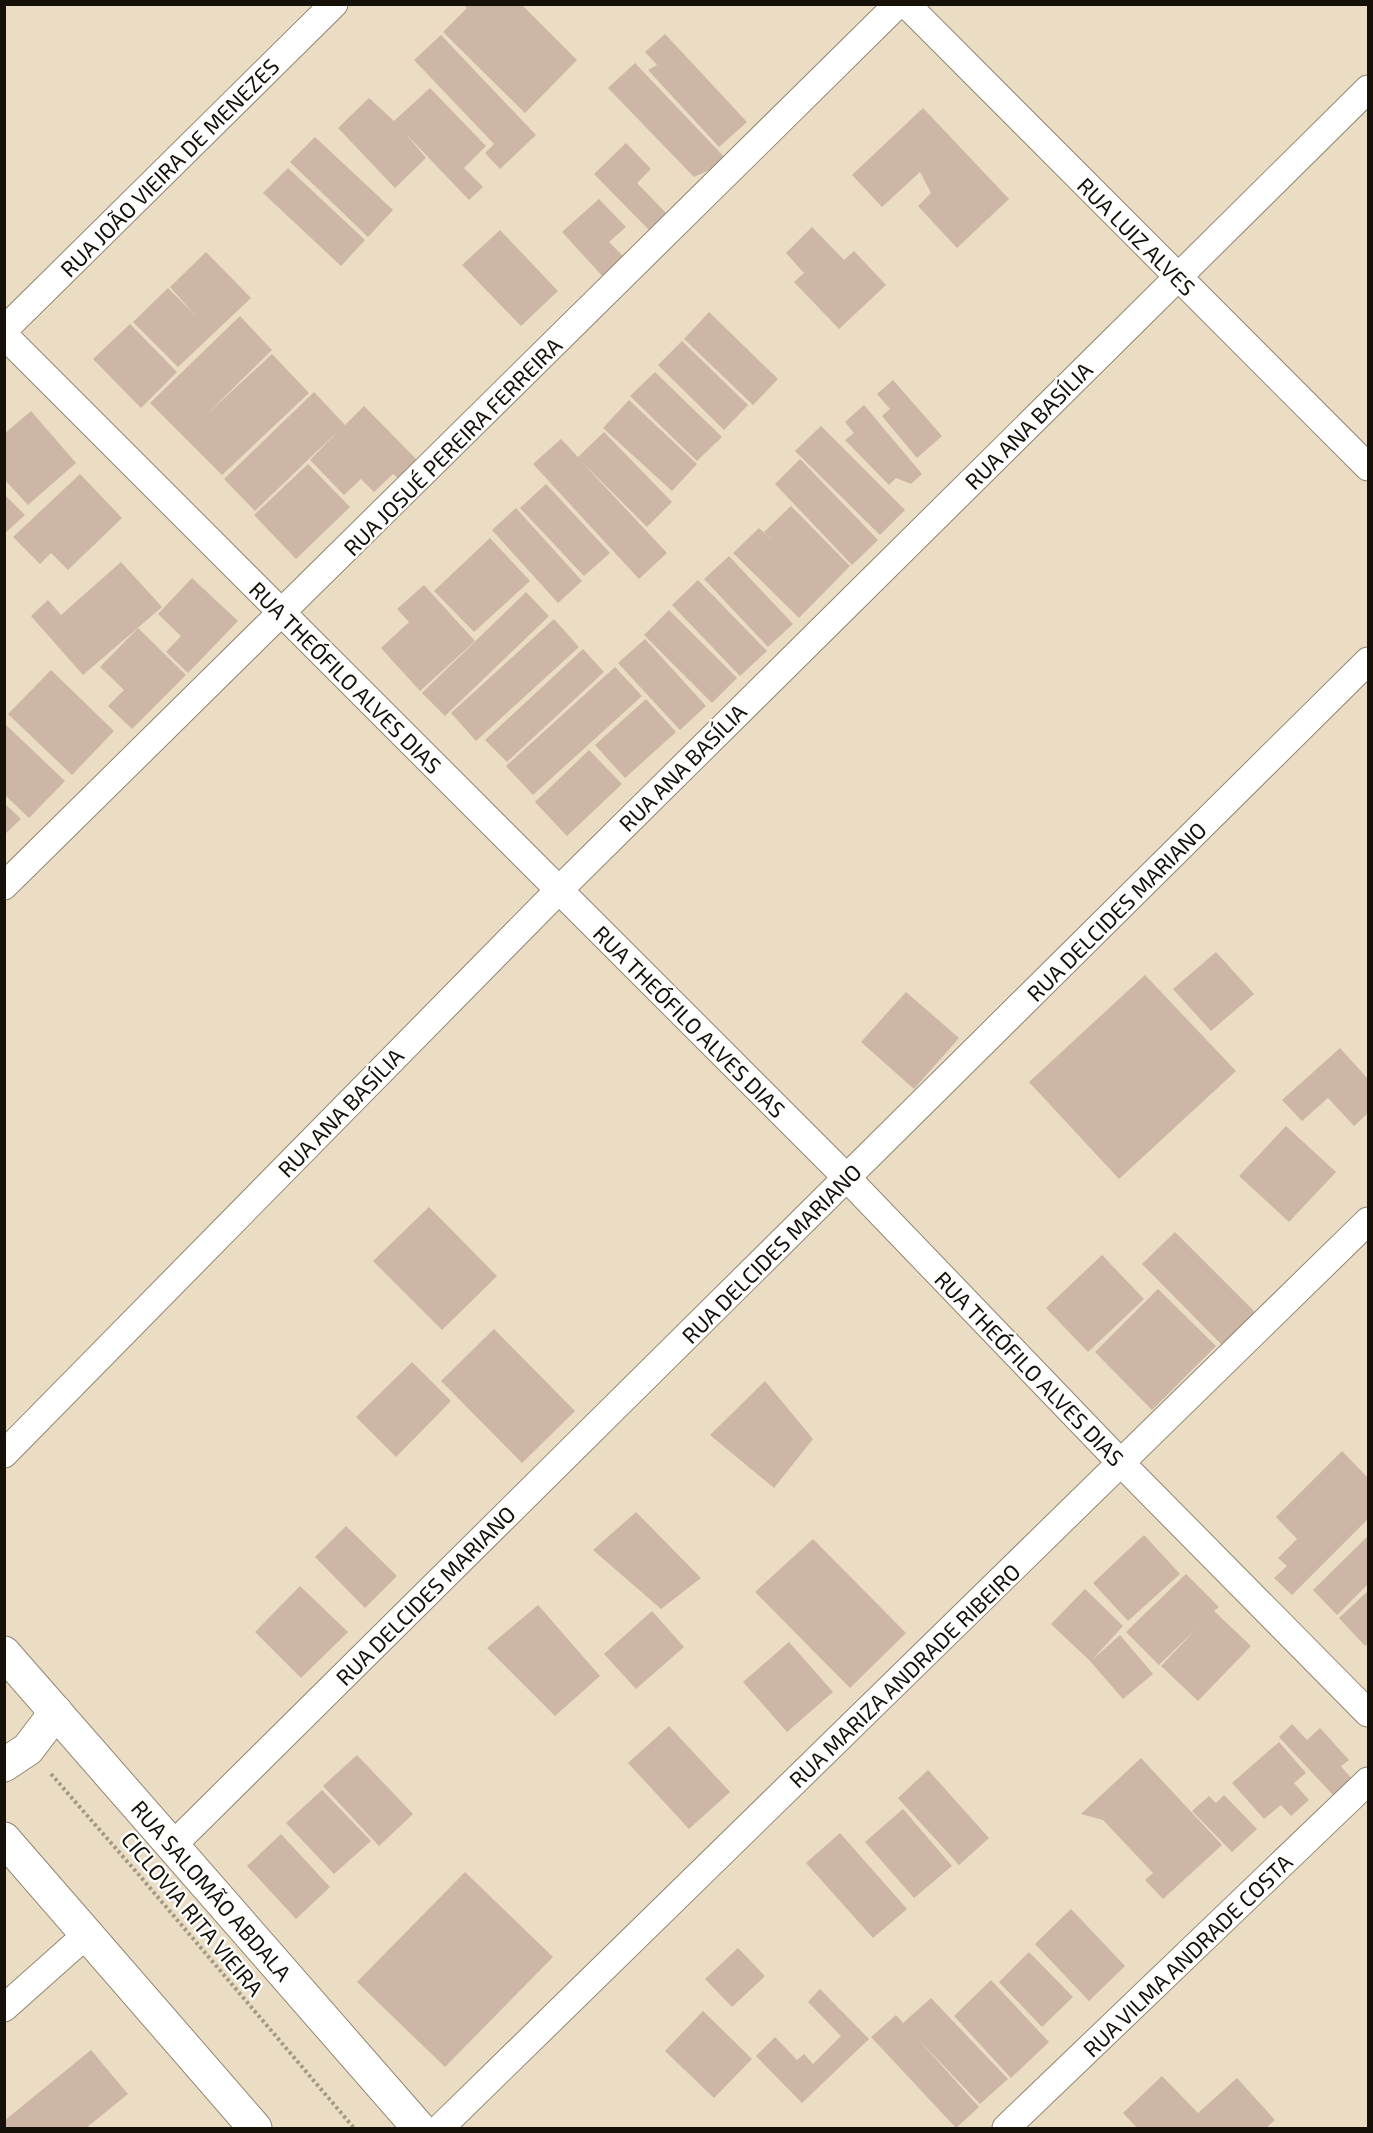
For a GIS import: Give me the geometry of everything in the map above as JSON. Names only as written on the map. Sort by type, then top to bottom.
[{"type":"street","name":"RUA JOÃO VIEIRA DE MENEZES","points":[[4,330],[334,4]]},
{"type":"street","name":"RUA JOSUÉ PEREIRA FERREIRA","points":[[4,886],[898,4]]},
{"type":"street","name":"RUA LUIZ ALVES","points":[[906,4],[1368,467]]},
{"type":"street","name":"RUA ANA BASÍLIA","points":[[4,1454],[559,890],[1368,88]]},
{"type":"street","name":"RUA THEÓFILO ALVES DIAS","points":[[4,335],[847,1178],[1121,1463],[1368,1713]]},
{"type":"street","name":"RUA DELCIDES MARIANO","points":[[173,1845],[1368,661]]},
{"type":"street","name":"RUA MARIZA ANDRADE RIBEIRO","points":[[440,2128],[1368,1221]]},
{"type":"street","name":"RUA SALOMÃO ABDALA","points":[[4,1653],[419,2128]]},
{"type":"street","points":[[16,1757],[56,1712]]},
{"type":"street","name":"RUA VILMA ANDRADE COSTA","points":[[1006,2128],[1368,1781]]},
{"type":"street","points":[[4,1839],[255,2128]]},
{"type":"street","points":[[4,2008],[86,1935]]},
{"type":"path","name":"CICLOVIA RITA VIEIRA","points":[[16,1757],[139,1875],[354,2128]]},
{"type":"building","points":[[463,4],[521,4],[577,60],[525,113],[443,32],[467,8]]},
{"type":"building","points":[[665,34],[747,122],[719,147],[648,70],[657,65],[645,52]]},
{"type":"building","points":[[441,35],[536,135],[500,169],[485,153],[494,144],[414,60]]},
{"type":"building","points":[[635,63],[728,161],[694,177],[608,88]]},
{"type":"building","points":[[430,88],[486,146],[464,168],[483,187],[469,200],[405,133],[426,158],[395,188],[338,128],[369,98],[394,121]]},
{"type":"building","points":[[923,108],[1009,199],[957,248],[918,206],[931,193],[920,172],[882,207],[852,175]]},
{"type":"building","points":[[315,137],[393,210],[368,237],[290,162]]},
{"type":"building","points":[[626,143],[651,169],[637,183],[668,215],[651,232],[594,174]]},
{"type":"building","points":[[288,168],[365,240],[341,266],[263,193]]},
{"type":"building","points":[[599,199],[626,227],[609,242],[627,260],[605,279],[562,232]]},
{"type":"building","points":[[812,227],[844,260],[854,251],[886,285],[839,329],[794,282],[804,273],[786,253]]},
{"type":"building","points":[[500,230],[558,291],[521,326],[462,265]]},
{"type":"building","points":[[206,252],[251,298],[178,367],[133,322],[168,288],[196,316],[170,287]]},
{"type":"building","points":[[709,312],[778,379],[753,405],[684,339]]},
{"type":"building","points":[[240,316],[272,350],[206,415],[272,354],[309,393],[222,475],[150,403]]},
{"type":"building","points":[[130,324],[177,372],[141,408],[93,359]]},
{"type":"building","points":[[682,341],[748,405],[724,430],[658,365]]},
{"type":"building","points":[[655,372],[722,437],[697,461],[630,396]]},
{"type":"building","points":[[893,380],[942,436],[917,458],[882,416],[890,409],[877,394]]},
{"type":"building","points":[[314,392],[345,425],[364,406],[419,462],[401,481],[393,474],[374,492],[361,479],[344,495],[310,460],[339,430],[255,511],[224,479]]},
{"type":"building","points":[[629,400],[697,464],[672,491],[603,428]]},
{"type":"building","points":[[864,405],[922,474],[911,484],[896,478],[889,485],[845,440],[854,433],[845,422]]},
{"type":"building","points":[[31,411],[76,463],[28,505],[4,479],[4,434]]},
{"type":"building","points":[[821,426],[905,510],[880,535],[795,451]]},
{"type":"building","points":[[604,432],[672,502],[647,527],[581,461],[667,553],[639,579],[533,464],[561,439],[578,457]]},
{"type":"building","points":[[800,459],[878,540],[852,565],[775,484]]},
{"type":"building","points":[[308,464],[350,507],[296,559],[254,515]]},
{"type":"building","points":[[80,474],[122,518],[68,570],[51,553],[40,564],[13,537]]},
{"type":"building","points":[[546,484],[610,553],[584,576],[520,508]]},
{"type":"building","points":[[4,494],[25,515],[4,534]]},
{"type":"building","points":[[791,506],[850,566],[799,618],[733,553],[759,528],[774,542],[764,532]]},
{"type":"building","points":[[516,508],[582,581],[558,603],[492,530]]},
{"type":"building","points":[[490,538],[530,581],[474,632],[434,591]]},
{"type":"building","points":[[729,556],[793,624],[768,647],[704,579]]},
{"type":"building","points":[[121,562],[162,607],[83,675],[31,616],[48,600],[61,615]]},
{"type":"building","points":[[192,578],[238,621],[188,673],[166,652],[181,636],[158,614]]},
{"type":"building","points":[[698,580],[767,651],[740,676],[672,605]]},
{"type":"building","points":[[424,585],[475,641],[420,691],[381,648],[409,622],[397,609]]},
{"type":"building","points":[[526,592],[549,616],[445,716],[422,693]]},
{"type":"building","points":[[669,610],[737,678],[712,703],[644,635]]},
{"type":"building","points":[[554,619],[579,647],[476,741],[451,713]]},
{"type":"building","points":[[138,628],[186,675],[132,729],[108,706],[124,690],[100,667]]},
{"type":"building","points":[[645,639],[706,706],[680,730],[618,663]]},
{"type":"building","points":[[583,649],[604,672],[507,762],[485,740]]},
{"type":"building","points":[[615,667],[642,696],[533,795],[506,766]]},
{"type":"building","points":[[51,670],[114,731],[72,775],[8,714]]},
{"type":"building","points":[[646,699],[676,732],[625,778],[595,745]]},
{"type":"building","points":[[4,723],[65,781],[29,818],[4,794]]},
{"type":"building","points":[[589,750],[622,784],[567,836],[535,802]]},
{"type":"building","points":[[4,803],[21,819],[4,835]]},
{"type":"building","points":[[1216,952],[1254,994],[1211,1031],[1173,989]]},
{"type":"building","points":[[1145,975],[1236,1071],[1119,1179],[1029,1082]]},
{"type":"building","points":[[906,992],[959,1038],[914,1089],[861,1042]]},
{"type":"building","points":[[1340,1048],[1368,1079],[1368,1113],[1354,1126],[1328,1098],[1302,1121],[1282,1100]]},
{"type":"building","points":[[1286,1126],[1336,1172],[1289,1222],[1239,1176]]},
{"type":"building","points":[[429,1207],[497,1276],[442,1330],[373,1261]]},
{"type":"building","points":[[1175,1232],[1256,1313],[1223,1346],[1142,1264]]},
{"type":"building","points":[[1102,1255],[1144,1299],[1088,1352],[1046,1308]]},
{"type":"building","points":[[1158,1289],[1216,1346],[1152,1410],[1095,1352]]},
{"type":"building","points":[[494,1329],[575,1411],[522,1463],[441,1381]]},
{"type":"building","points":[[412,1362],[451,1401],[396,1457],[356,1417]]},
{"type":"building","points":[[765,1381],[813,1439],[774,1488],[710,1435]]},
{"type":"building","points":[[1342,1451],[1368,1478],[1368,1519],[1292,1595],[1274,1578],[1287,1566],[1278,1558],[1297,1539],[1276,1517]]},
{"type":"building","points":[[636,1512],[701,1578],[661,1609],[593,1550]]},
{"type":"building","points":[[346,1526],[397,1576],[365,1608],[315,1557]]},
{"type":"building","points":[[1144,1535],[1180,1574],[1128,1621],[1093,1583]]},
{"type":"building","points":[[1368,1536],[1368,1584],[1337,1615],[1313,1590]]},
{"type":"building","points":[[813,1539],[906,1633],[850,1688],[755,1592]]},
{"type":"building","points":[[1186,1574],[1219,1607],[1214,1611],[1251,1646],[1198,1701],[1161,1666],[1197,1628],[1159,1665],[1126,1632]]},
{"type":"building","points":[[300,1586],[348,1632],[301,1678],[255,1632]]},
{"type":"building","points":[[1085,1589],[1123,1626],[1092,1660],[1120,1635],[1153,1674],[1123,1699],[1090,1661],[1051,1624]]},
{"type":"building","points":[[1368,1591],[1368,1643],[1365,1646],[1339,1618]]},
{"type":"building","points":[[538,1605],[600,1676],[555,1716],[487,1648]]},
{"type":"building","points":[[652,1611],[684,1647],[636,1689],[604,1654]]},
{"type":"building","points":[[789,1642],[833,1692],[787,1732],[743,1682]]},
{"type":"building","points":[[1292,1724],[1307,1740],[1320,1728],[1349,1760],[1341,1766],[1351,1778],[1333,1795],[1279,1737]]},
{"type":"building","points":[[669,1726],[730,1792],[689,1829],[628,1763]]},
{"type":"building","points":[[1279,1742],[1306,1773],[1294,1783],[1309,1800],[1291,1816],[1281,1805],[1264,1819],[1232,1783]]},
{"type":"building","points":[[357,1755],[413,1814],[379,1846],[323,1786]]},
{"type":"building","points":[[1141,1758],[1222,1845],[1163,1899],[1145,1880],[1153,1873],[1103,1820],[1081,1814]]},
{"type":"building","points":[[928,1770],[989,1838],[959,1865],[898,1798]]},
{"type":"building","points":[[322,1790],[371,1841],[334,1874],[286,1823]]},
{"type":"building","points":[[1224,1795],[1257,1829],[1232,1852],[1192,1811],[1209,1796],[1216,1803]]},
{"type":"building","points":[[903,1809],[952,1866],[914,1898],[865,1842]]},
{"type":"building","points":[[840,1833],[907,1909],[873,1938],[806,1863]]},
{"type":"building","points":[[281,1834],[330,1887],[296,1919],[247,1866]]},
{"type":"building","points":[[465,1872],[553,1957],[445,2067],[357,1982]]},
{"type":"building","points":[[1071,1909],[1125,1966],[1089,2001],[1035,1944]]},
{"type":"building","points":[[738,1948],[765,1976],[732,2007],[705,1979]]},
{"type":"building","points":[[1029,1952],[1073,1997],[1042,2027],[999,1982]]},
{"type":"building","points":[[991,1980],[1049,2042],[1011,2078],[954,2016]]},
{"type":"building","points":[[820,1989],[869,2039],[802,2103],[756,2056],[775,2037],[797,2060],[804,2054],[813,2064],[841,2036],[808,2002]]},
{"type":"building","points":[[931,1998],[1008,2079],[980,2104],[918,2039],[979,2107],[956,2128],[871,2037],[896,2015],[903,2023]]},
{"type":"building","points":[[703,2011],[752,2059],[714,2098],[665,2051]]},
{"type":"building","points":[[91,2050],[128,2094],[86,2128],[4,2128],[4,2121]]},
{"type":"building","points":[[1162,2076],[1198,2113],[1237,2078],[1275,2120],[1266,2128],[1137,2128],[1123,2113]]}]
